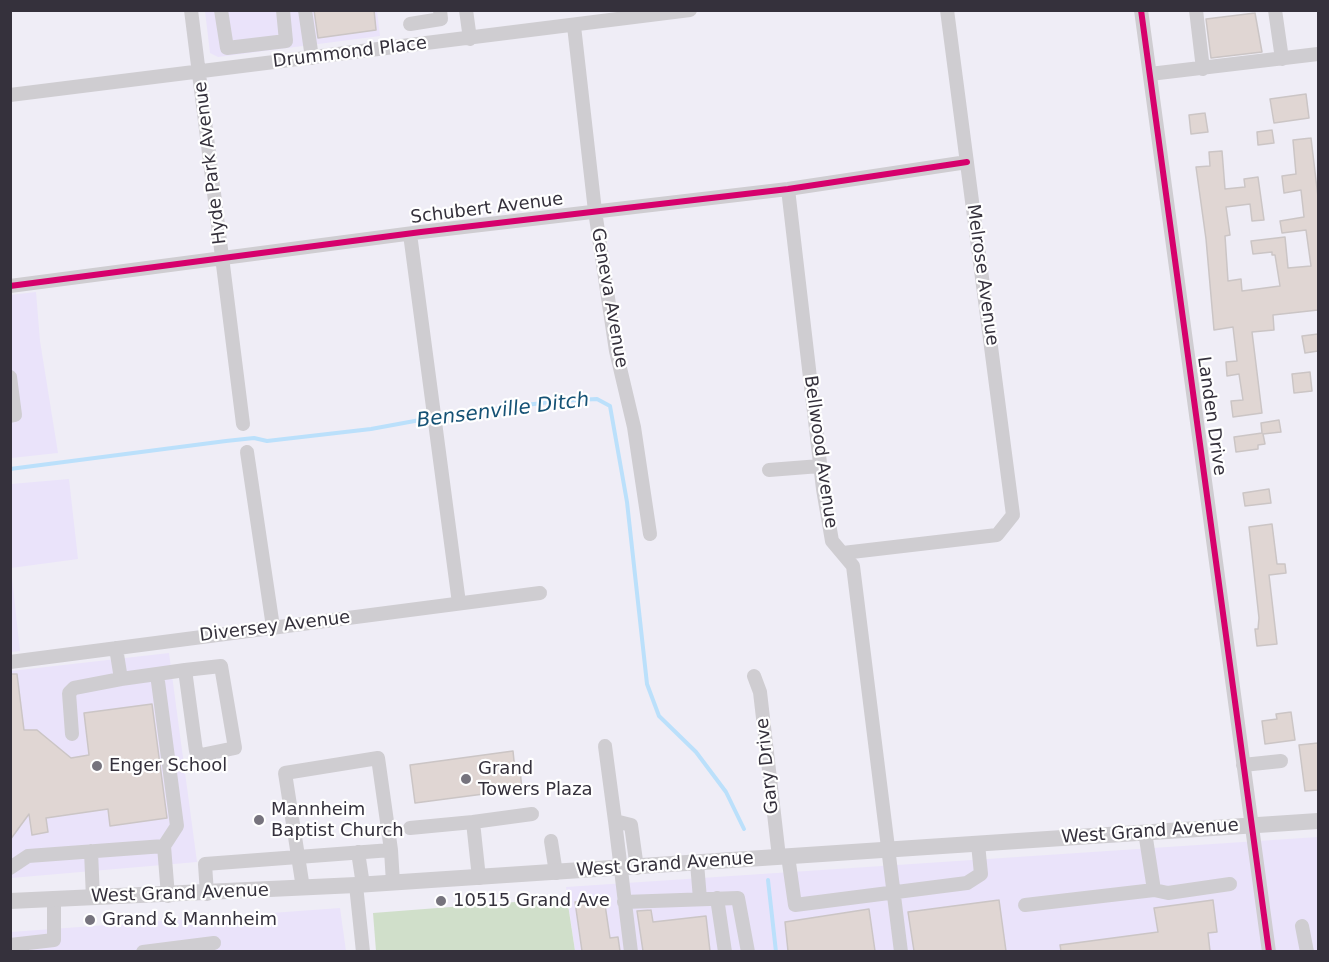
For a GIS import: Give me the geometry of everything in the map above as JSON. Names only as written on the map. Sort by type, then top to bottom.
[{"type":"main road","name":"West Grand Avenue","points":[[10,900],[168,896],[479,878],[1318,821]]},
{"type":"street","name":"Hyde Park Avenue","points":[[191,10],[243,424]]},
{"type":"street","points":[[221,10],[227,48],[286,41],[283,10]]},
{"type":"street","points":[[306,10],[312,57]]},
{"type":"street","points":[[412,45],[409,17],[441,19],[440,10]]},
{"type":"street","points":[[466,10],[470,39]]},
{"type":"street","name":"Drummond Place","points":[[10,95],[574,26],[630,14],[690,10]]},
{"type":"street","name":"Melrose Avenue","points":[[843,554],[997,535],[1013,515],[947,10]]},
{"type":"street","name":"Landen Drive","points":[[1141,10],[1269,951]]},
{"type":"street","points":[[1196,10],[1203,69]]},
{"type":"street","points":[[1275,10],[1282,59]]},
{"type":"street","name":"Geneva Avenue","points":[[574,26],[595,211],[616,351],[634,427],[650,534]]},
{"type":"street","points":[[1150,74],[1318,54]]},
{"type":"street","name":"Schubert Avenue","points":[[10,286],[410,234],[788,189],[966,162]]},
{"type":"street","name":"Bellwood Avenue","points":[[788,189],[820,466],[832,541],[853,566],[901,951]]},
{"type":"street","points":[[410,234],[459,603]]},
{"type":"street","points":[[10,377],[15,415],[10,416]]},
{"type":"street","points":[[247,452],[273,627]]},
{"type":"street","points":[[769,470],[820,466]]},
{"type":"street","name":"Diversey Avenue","points":[[10,662],[540,593]]},
{"type":"street","points":[[116,648],[121,679]]},
{"type":"street","points":[[72,734],[69,693],[74,688],[121,679],[185,670],[222,666],[235,748],[201,755],[196,751],[185,670]]},
{"type":"street","points":[[157,674],[177,826],[164,846],[168,896]]},
{"type":"street","name":"Gary Drive","points":[[754,675],[760,692],[783,857],[795,905],[893,893]]},
{"type":"street","points":[[604,746],[631,951]]},
{"type":"street","points":[[303,888],[285,773],[378,758],[391,850],[393,883]]},
{"type":"street","points":[[1243,765],[1281,761]]},
{"type":"street","points":[[411,828],[532,814]]},
{"type":"street","points":[[615,821],[631,825],[637,867]]},
{"type":"street","points":[[473,822],[479,878]]},
{"type":"street","points":[[1145,832],[1154,890]]},
{"type":"street","points":[[551,841],[556,873]]},
{"type":"street","points":[[893,893],[967,884],[976,879],[982,869],[978,844]]},
{"type":"street","points":[[10,868],[28,856],[164,846]]},
{"type":"street","points":[[207,894],[205,864],[391,850]]},
{"type":"street","points":[[91,851],[93,898]]},
{"type":"street","points":[[358,852],[363,951]]},
{"type":"street","points":[[697,863],[700,899]]},
{"type":"street","points":[[1024,905],[1154,890],[1168,893],[1230,885]]},
{"type":"street","points":[[717,898],[725,951]]},
{"type":"street","points":[[624,902],[738,898],[748,951]]},
{"type":"street","points":[[10,945],[56,946],[54,899]]},
{"type":"street","points":[[1302,926],[1307,951]]},
{"type":"street","points":[[143,951],[214,943]]},
{"type":"shaded area","points":[[205,11],[377,11],[380,36],[218,57],[210,53]]},
{"type":"shaded area","points":[[36,292],[40,341],[58,453],[11,458],[10,295]]},
{"type":"shaded area","points":[[69,479],[78,559],[11,568],[11,484]]},
{"type":"shaded area","points":[[11,569],[20,651],[10,652]]},
{"type":"shaded area","name":"Enger School","points":[[169,653],[197,862],[11,878],[11,671]]},
{"type":"shaded area","points":[[1318,837],[1318,951],[575,951],[566,887]]},
{"type":"shaded area","points":[[340,908],[346,951],[11,952],[11,932]]},
{"type":"green space","points":[[567,898],[575,951],[376,951],[373,913]]},
{"type":"building","points":[[314,10],[374,10],[376,30],[318,38]]},
{"type":"building","points":[[1255,13],[1262,52],[1211,58],[1206,19]]},
{"type":"building","points":[[1306,94],[1309,118],[1274,123],[1270,99]]},
{"type":"building","points":[[1205,113],[1208,132],[1191,134],[1189,115]]},
{"type":"building","points":[[1272,130],[1274,143],[1258,145],[1257,132]]},
{"type":"building","points":[[1311,138],[1318,197],[1318,310],[1273,315],[1274,330],[1252,332],[1262,413],[1233,417],[1231,401],[1243,400],[1239,374],[1227,376],[1226,362],[1237,361],[1233,327],[1214,330],[1206,239],[1196,167],[1210,166],[1209,152],[1222,151],[1225,189],[1245,187],[1244,179],[1258,177],[1264,220],[1252,221],[1250,204],[1226,207],[1230,235],[1225,236],[1228,281],[1241,279],[1242,291],[1280,286],[1275,255],[1272,255],[1272,252],[1253,254],[1251,241],[1285,237],[1288,268],[1311,266],[1306,230],[1282,233],[1280,221],[1304,217],[1301,190],[1284,193],[1282,176],[1296,174],[1293,140]]},
{"type":"building","points":[[1318,334],[1318,351],[1305,353],[1302,336]]},
{"type":"building","points":[[1310,372],[1312,391],[1294,393],[1292,374]]},
{"type":"building","points":[[1279,420],[1281,432],[1263,434],[1265,444],[1258,445],[1258,449],[1236,452],[1234,437],[1262,433],[1261,423]]},
{"type":"building","points":[[1269,489],[1271,503],[1245,506],[1243,493]]},
{"type":"building","points":[[1272,524],[1277,564],[1285,564],[1286,573],[1269,575],[1277,644],[1257,646],[1255,629],[1258,629],[1259,618],[1249,527]]},
{"type":"building","points":[[10,674],[17,674],[24,730],[37,730],[71,758],[89,755],[84,713],[152,704],[167,818],[110,826],[108,809],[46,818],[48,832],[32,835],[29,814],[10,840]]},
{"type":"building","points":[[1291,712],[1295,740],[1265,744],[1262,721],[1277,719],[1276,714]]},
{"type":"building","points":[[1318,743],[1318,790],[1305,791],[1299,745]]},
{"type":"building","name":"Grand Towers Plaza","points":[[513,751],[515,771],[520,770],[522,789],[415,803],[410,765]]},
{"type":"building","points":[[604,898],[610,938],[618,937],[620,951],[582,951],[575,902]]},
{"type":"building","points":[[999,900],[1006,951],[914,951],[908,912]]},
{"type":"building","points":[[1213,900],[1217,932],[1208,933],[1210,951],[1061,951],[1060,945],[1158,932],[1154,908]]},
{"type":"building","points":[[869,909],[875,951],[788,951],[785,922]]},
{"type":"building","points":[[651,910],[653,922],[706,916],[710,951],[643,951],[637,911]]},
{"type":"waterway","name":"Bensenville Ditch","points":[[438,416],[558,401],[597,399],[610,406],[627,502],[647,684],[659,716],[696,752],[726,792],[744,829]]},
{"type":"waterway","name":"Bensenville Ditch","points":[[10,469],[226,441],[254,438],[267,441],[371,429],[431,418]]},
{"type":"waterway","name":"Bensenville Ditch","points":[[768,880],[776,952]]},
{"type":"cycle path","points":[[1141,10],[1269,952]]},
{"type":"cycle path","points":[[10,286],[421,232],[788,189],[967,162]]},
{"type":"place","name":"Enger School","points":[[97,766]]},
{"type":"place","name":"Grand Towers Plaza","points":[[466,779]]},
{"type":"place","name":"Mannheim Baptist Church","points":[[259,820]]},
{"type":"place","name":"10515 Grand Ave","points":[[441,901]]},
{"type":"place","name":"Grand & Mannheim","points":[[90,920]]}]
